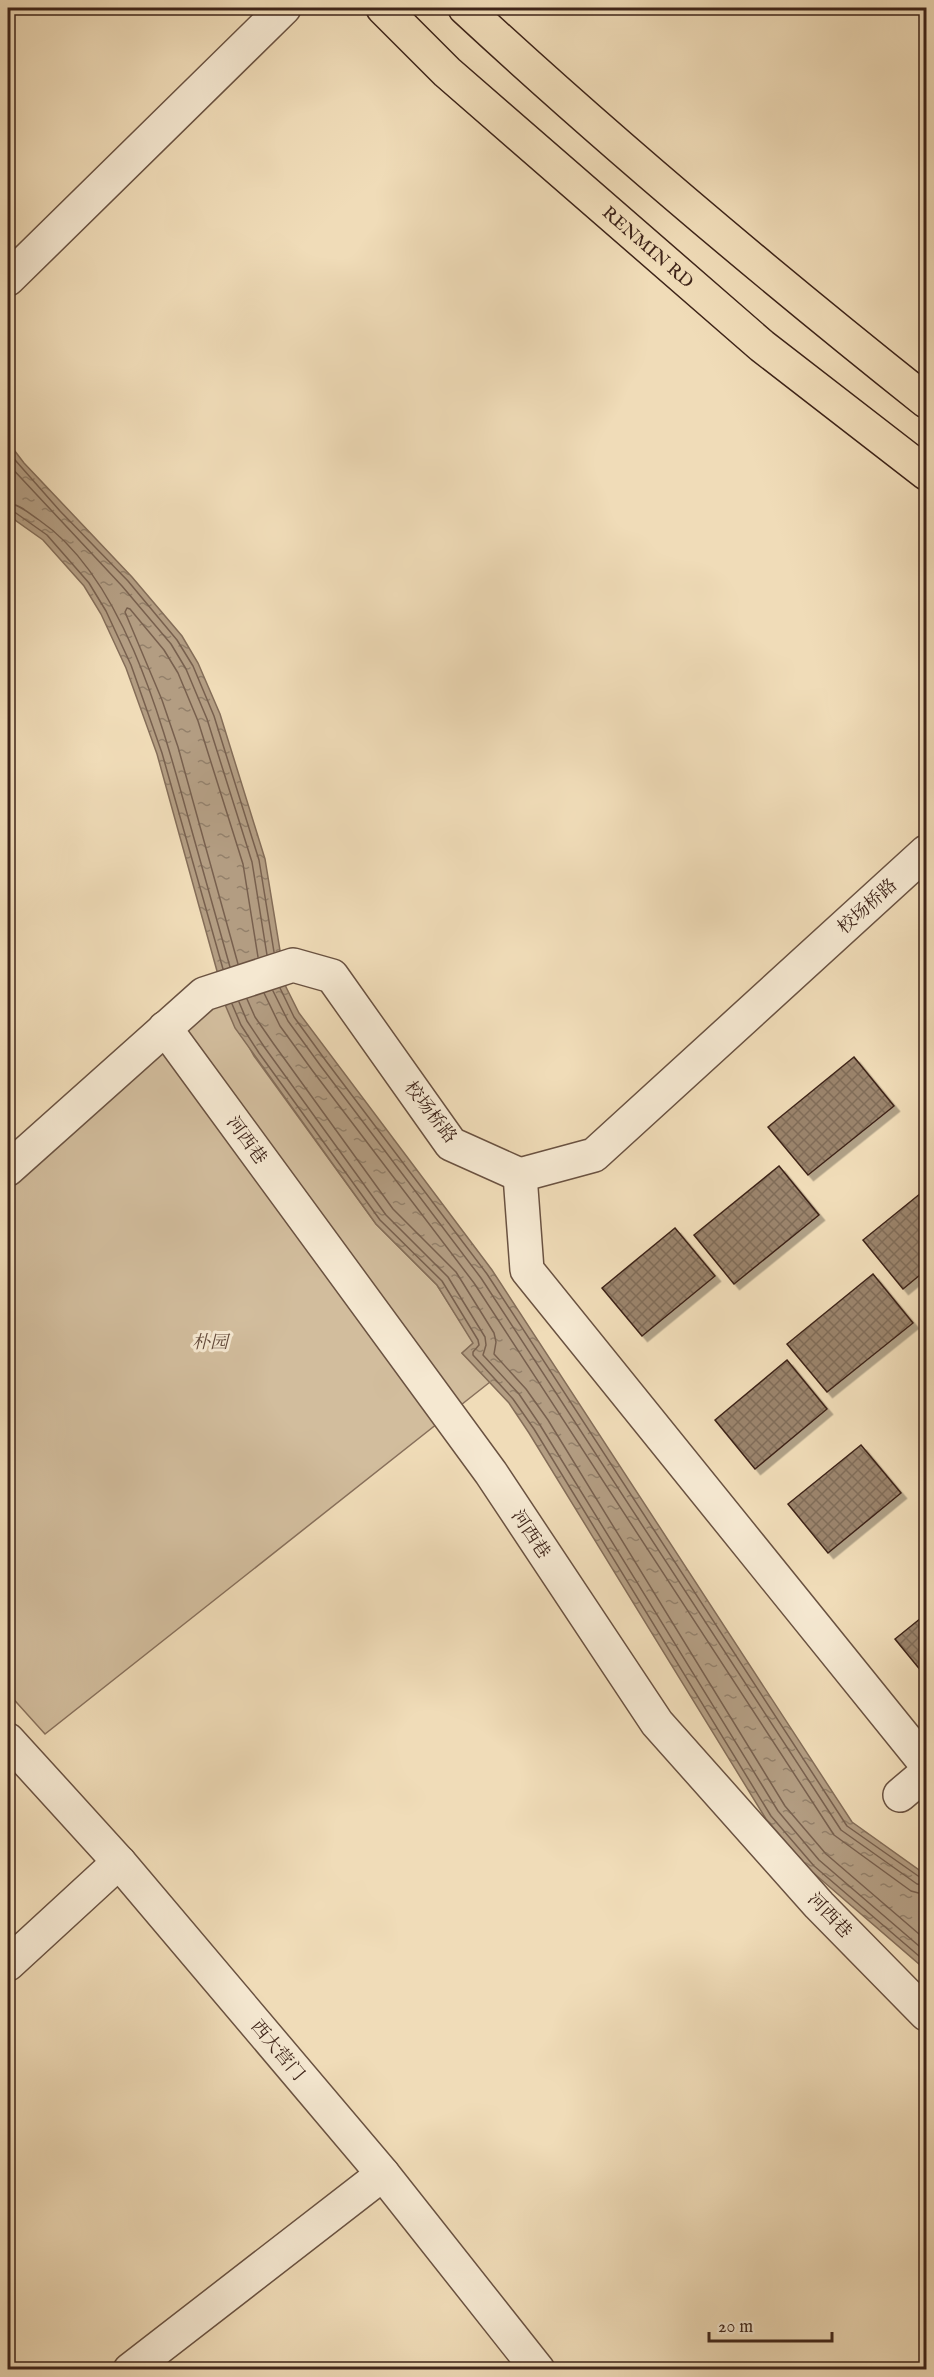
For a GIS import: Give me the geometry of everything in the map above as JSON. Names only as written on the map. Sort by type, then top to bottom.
[{"type":"main road","name":"RENMIN RD","points":[[383,8],[447,72],[752,338],[927,473]]},
{"type":"main road","points":[[465,8],[631,158],[798,298],[927,401]]},
{"type":"street","points":[[8,279],[284,8]]},
{"type":"street","name":"校场桥路","points":[[8,1170],[204,994],[293,965],[332,976],[451,1144],[520,1175],[594,1155],[927,852]]},
{"type":"street","name":"河西巷","points":[[165,1028],[491,1473],[657,1723],[819,1905],[927,2014]]},
{"type":"street","points":[[520,1175],[527,1270],[927,1764]]},
{"type":"street","name":"西大营门","points":[[8,1740],[118,1862],[383,2174],[538,2370]]},
{"type":"street","points":[[900,1795],[927,1773]]},
{"type":"street","points":[[8,1964],[118,1862]]},
{"type":"street","points":[[130,2370],[383,2174]]},
{"type":"green space","name":"朴园","points":[[221,995],[254,1056],[376,1224],[437,1285],[474,1343],[462,1353],[490,1382],[45,1734],[8,1693],[8,1186]]},
{"type":"water","points":[[8,442],[24,463],[132,577],[182,636],[198,663],[220,714],[265,859],[286,987],[299,1013],[492,1270],[852,1822],[926,1875],[926,1970],[810,1870],[766,1819],[529,1433],[509,1403],[462,1353],[473,1343],[437,1285],[376,1224],[235,1028],[221,995],[217,971],[157,754],[126,668],[101,614],[84,586],[43,540],[8,515]]},
{"type":"building","points":[[854,1057],[894,1106],[808,1175],[768,1127]]},
{"type":"building","points":[[779,1166],[819,1215],[734,1284],[694,1235]]},
{"type":"building","points":[[926,1189],[926,1270],[903,1289],[863,1240]]},
{"type":"building","points":[[675,1228],[715,1276],[642,1336],[602,1288]]},
{"type":"building","points":[[873,1274],[913,1323],[827,1392],[787,1344]]},
{"type":"building","points":[[787,1360],[827,1409],[755,1469],[715,1420]]},
{"type":"building","points":[[861,1445],[901,1493],[828,1553],[788,1504]]},
{"type":"building","points":[[926,1614],[926,1677],[895,1639]]}]
